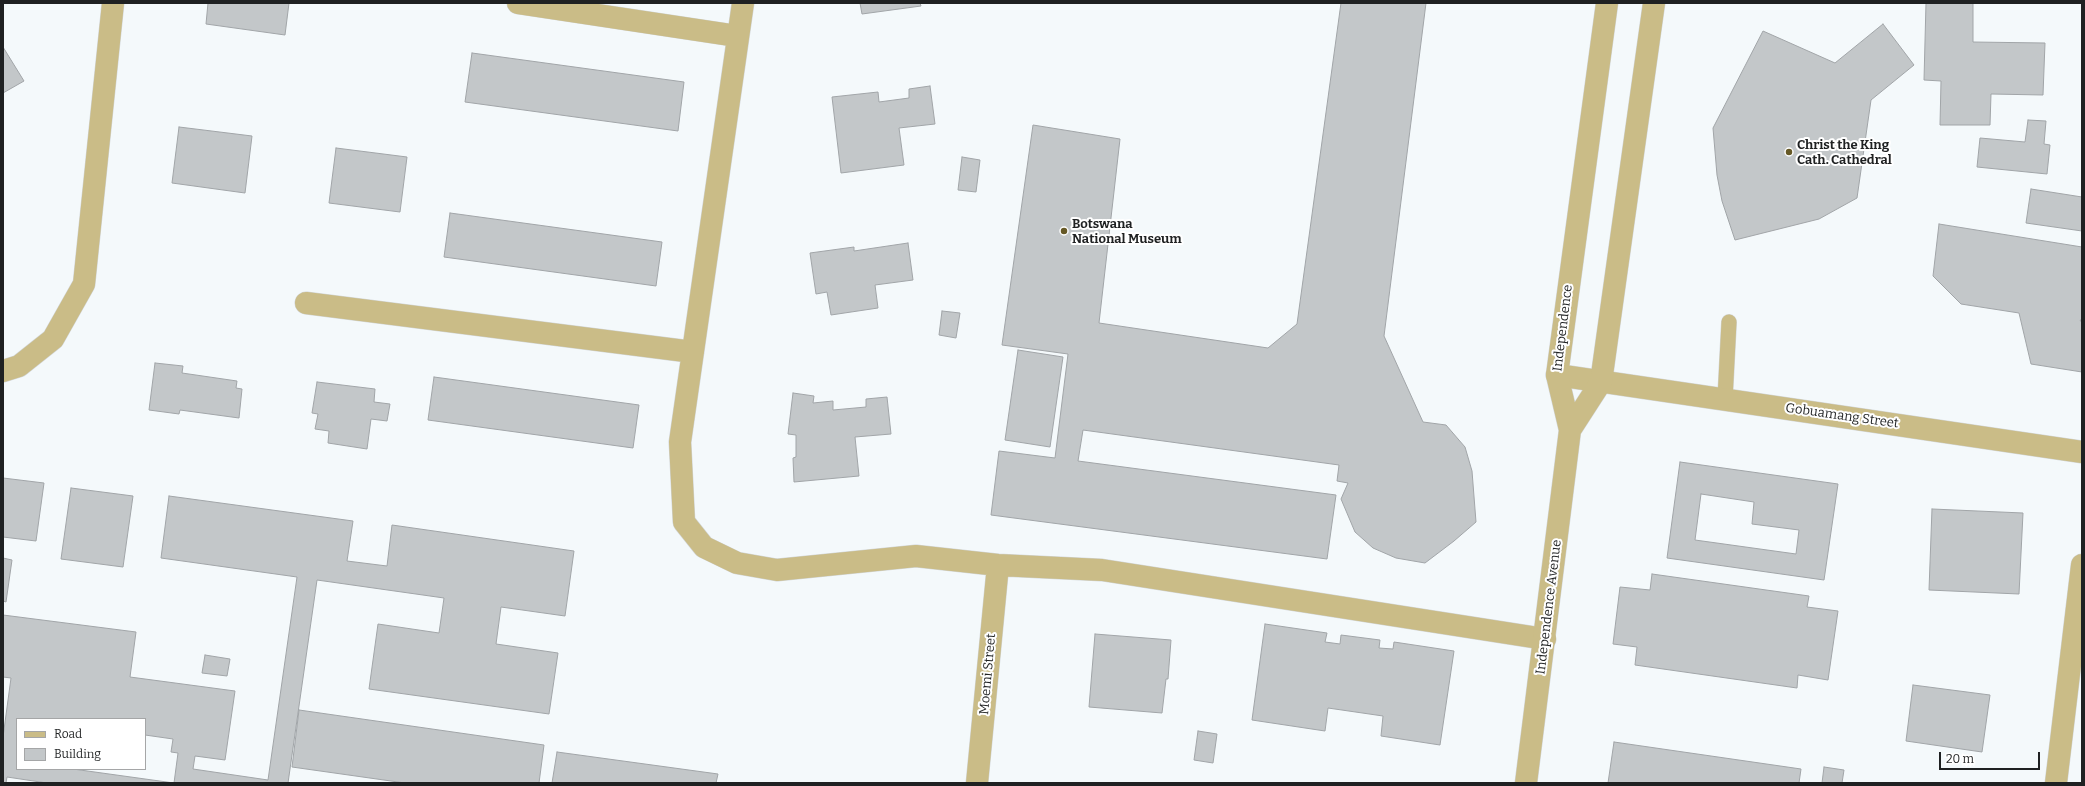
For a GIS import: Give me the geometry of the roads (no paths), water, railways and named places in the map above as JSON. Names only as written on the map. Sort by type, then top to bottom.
[{"type":"street","points":[[3,371],[19,366],[53,339],[84,284],[114,3]]},
{"type":"street","points":[[518,3],[737,36]]},
{"type":"street","points":[[743,3],[737,36],[680,442],[684,522],[704,547],[737,564],[777,570],[916,556],[998,565],[1102,570],[1545,639]]},
{"type":"street","name":"Independence","points":[[1570,430],[1557,375],[1607,3]]},
{"type":"street","points":[[1570,430],[1601,382],[1654,3]]},
{"type":"street","points":[[306,303],[692,352]]},
{"type":"street","name":"Gobuamang Street","points":[[1557,375],[2082,452]]},
{"type":"street","name":"Independence Avenue","points":[[1526,783],[1570,430]]},
{"type":"street","name":"Moemi Street","points":[[977,783],[998,565]]},
{"type":"street","points":[[2056,783],[2082,565]]},
{"type":"lane","points":[[1725,399],[1729,322]]},
{"type":"place","name":"Christ the King Cath. Cathedral","points":[[1789,152]]},
{"type":"place","name":"Botswana National Museum","points":[[1064,231]]}]
